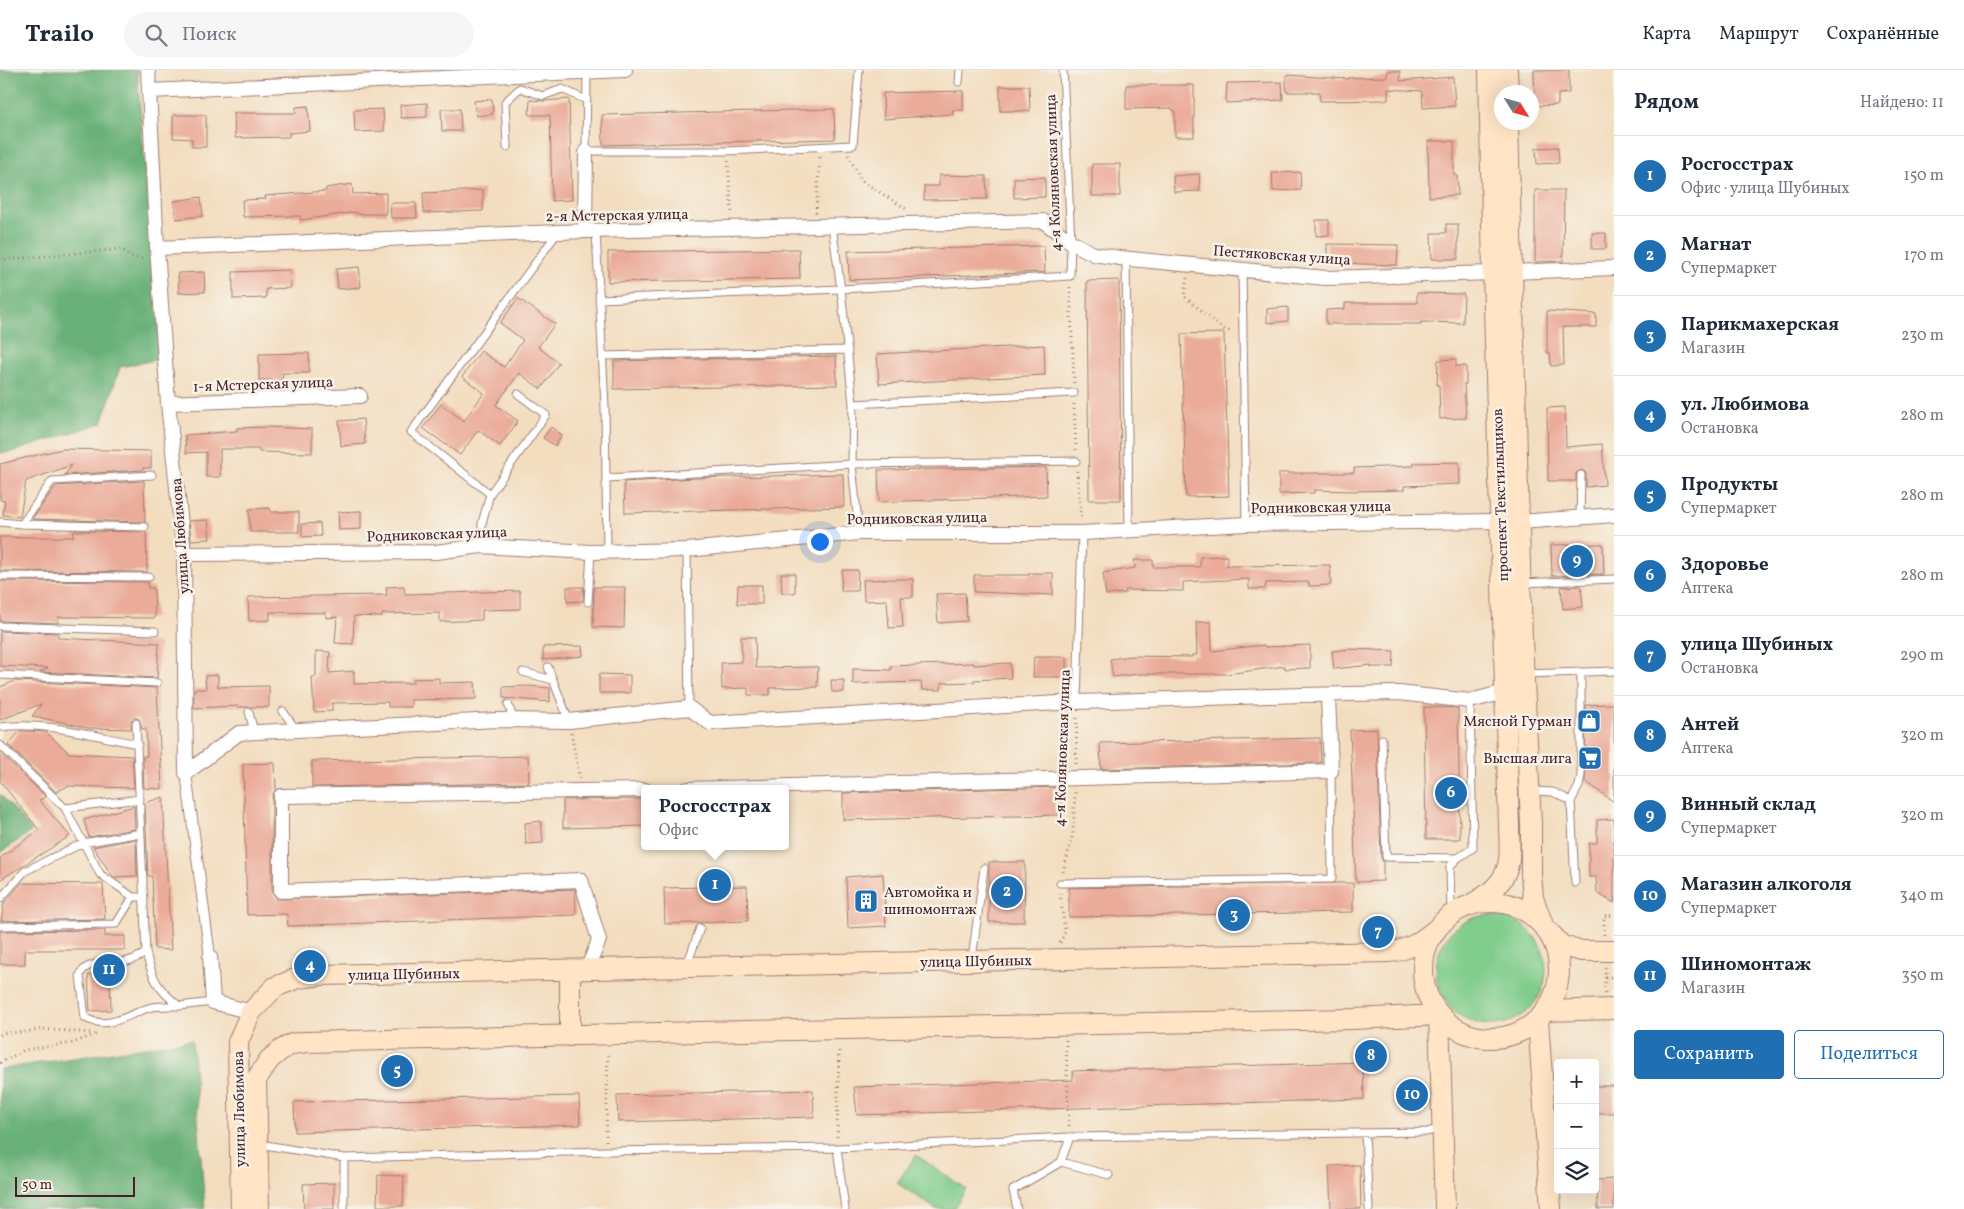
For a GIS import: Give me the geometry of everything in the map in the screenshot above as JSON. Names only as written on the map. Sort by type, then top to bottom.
[{"type":"main road","name":"проспект Текстильщиков","points":[[1472,904],[1488,895],[1505,873],[1508,864],[1509,826],[1505,692],[1510,522],[1502,273],[1489,70]]},
{"type":"main road","points":[[1507,70],[1508,85]]},
{"type":"main road","name":"проспект Текстильщиков","points":[[1502,273],[1508,130]]},
{"type":"main road","name":"проспект Текстильщиков","points":[[1510,522],[1522,584],[1523,674],[1533,898],[1545,927]]},
{"type":"main road","points":[[1545,927],[1557,952],[1559,964],[1556,990],[1542,1015],[1517,1033],[1493,1038],[1468,1034],[1457,1030],[1439,1015],[1427,995],[1422,977],[1425,949],[1435,930],[1451,914],[1472,904],[1489,901],[1523,909],[1545,927],[1562,946],[1582,951],[1614,952]]},
{"type":"main road","name":"улица Шубиных","points":[[251,1012],[275,987],[298,978],[322,975],[1396,952],[1416,945],[1435,930]]},
{"type":"main road","points":[[579,970],[570,1036],[1353,1019],[1439,1015]]},
{"type":"main road","points":[[1542,1015],[1614,1009]]},
{"type":"main road","name":"улица Любимова","points":[[241,1209],[238,1042],[251,1012]]},
{"type":"main road","points":[[1439,1015],[1445,1209]]},
{"type":"main road","points":[[1542,1015],[1551,1209]]},
{"type":"main road","name":"улица Любимова","points":[[259,1209],[256,1080],[269,1060],[280,1050],[292,1044],[306,1042],[570,1036]]},
{"type":"street","name":"улица Любимова","points":[[148,70],[168,403],[184,554],[186,773],[210,957],[213,1002]]},
{"type":"street","points":[[149,92],[625,70]]},
{"type":"street","points":[[586,151],[590,231]]},
{"type":"street","name":"2-я Мстерская улица","points":[[158,255],[559,232],[1043,221],[1071,242]]},
{"type":"street","name":"Пестяковская улица","points":[[1071,242],[1094,254],[1326,278],[1614,268]]},
{"type":"street","name":"1-я Мстерская улица","points":[[168,403],[360,396]]},
{"type":"street","name":"Родниковская улица","points":[[184,554],[436,552],[481,546],[591,552],[687,550],[860,533],[1129,532],[1246,524],[1510,522],[1614,515]]},
{"type":"street","points":[[186,773],[239,733],[254,732],[514,720],[569,721],[689,708],[710,723],[1077,702],[1399,693],[1470,700],[1505,692]]},
{"type":"street","points":[[789,786],[1331,771],[1328,695]]},
{"type":"street","points":[[579,970],[599,940],[581,880],[281,891],[281,796],[641,790]]},
{"type":"street","points":[[213,1002],[251,1012]]},
{"type":"lane","points":[[587,72],[586,151],[727,151],[853,145],[859,70]]},
{"type":"lane","points":[[959,82],[960,70]]},
{"type":"lane","name":"4-я Коляновская улица","points":[[842,289],[1070,276],[1071,242],[1063,70]]},
{"type":"lane","points":[[507,147],[506,102],[520,88],[543,96],[562,89],[586,100]]},
{"type":"lane","points":[[832,226],[842,289],[853,404],[852,464],[860,533]]},
{"type":"lane","points":[[590,231],[599,299],[607,478],[607,552]]},
{"type":"lane","points":[[490,494],[411,432],[559,232]]},
{"type":"lane","points":[[1126,258],[1129,532]]},
{"type":"lane","points":[[1242,269],[1246,524]]},
{"type":"lane","points":[[599,299],[842,289]]},
{"type":"lane","points":[[602,356],[848,350]]},
{"type":"lane","points":[[853,404],[1074,393]]},
{"type":"lane","points":[[481,546],[482,523],[490,494],[546,414],[518,394]]},
{"type":"lane","points":[[607,478],[852,464],[1076,461]]},
{"type":"lane","points":[[22,524],[52,481],[152,475]]},
{"type":"lane","points":[[1580,518],[1581,475]]},
{"type":"lane","points":[[0,522],[144,527]]},
{"type":"lane","name":"4-я Коляновская улица","points":[[1077,702],[1082,533]]},
{"type":"lane","points":[[687,550],[689,708]]},
{"type":"lane","points":[[588,602],[591,552]]},
{"type":"lane","points":[[0,576],[149,576]]},
{"type":"lane","points":[[1522,584],[1614,579]]},
{"type":"lane","points":[[0,626],[155,632]]},
{"type":"lane","points":[[548,667],[569,721]]},
{"type":"lane","points":[[1523,674],[1614,671]]},
{"type":"lane","points":[[523,672],[553,680]]},
{"type":"lane","points":[[1575,883],[1571,801],[1579,786],[1581,775],[1581,672]]},
{"type":"lane","points":[[0,675],[157,683]]},
{"type":"lane","points":[[1451,914],[1450,866],[1473,848],[1470,700]]},
{"type":"lane","points":[[508,704],[514,720]]},
{"type":"lane","points":[[283,711],[296,730]]},
{"type":"lane","points":[[249,712],[254,732]]},
{"type":"lane","points":[[136,723],[146,953],[152,974],[161,992],[179,1006]]},
{"type":"lane","points":[[0,728],[13,726],[62,730],[138,744]]},
{"type":"lane","points":[[1382,739],[1386,857],[1458,858]]},
{"type":"lane","points":[[0,745],[65,808],[100,874],[133,896],[144,897]]},
{"type":"lane","points":[[1060,883],[1332,879],[1331,771]]},
{"type":"lane","points":[[1529,791],[1553,792],[1571,801]]},
{"type":"lane","points":[[65,808],[140,799]]},
{"type":"lane","points":[[0,899],[25,871],[83,843],[141,833]]},
{"type":"lane","points":[[972,961],[984,868]]},
{"type":"lane","points":[[0,926],[116,924],[133,896]]},
{"type":"lane","points":[[686,967],[700,928]]},
{"type":"lane","points":[[146,953],[127,962],[88,965],[82,970],[80,975],[85,1018],[94,1023],[120,1021],[149,1007],[213,1002]]},
{"type":"lane","points":[[257,1143],[344,1158],[606,1151],[837,1148],[1070,1137],[1365,1134],[1427,1132],[1442,1128]]},
{"type":"lane","points":[[1365,1134],[1369,1209]]},
{"type":"lane","points":[[1017,1209],[1013,1190],[1061,1162],[1070,1137]]},
{"type":"lane","points":[[837,1148],[844,1209]]},
{"type":"lane","points":[[344,1158],[344,1209]]},
{"type":"lane","points":[[1061,1162],[1109,1175]]},
{"type":"path","points":[[815,226],[821,146]]},
{"type":"path","points":[[843,146],[862,181],[931,224]]},
{"type":"path","points":[[727,151],[733,228]]},
{"type":"path","points":[[0,260],[122,249],[130,257],[158,255]]},
{"type":"path","points":[[1190,265],[1184,296],[1223,329],[1243,335]]},
{"type":"path","name":"4-я Коляновская улица","points":[[1054,960],[1065,932],[1060,883],[1074,834],[1077,702]]},
{"type":"path","points":[[569,721],[582,792]]},
{"type":"path","points":[[1605,977],[1614,977]]},
{"type":"path","points":[[0,1063],[24,1050],[73,1044],[103,1032]]},
{"type":"path","points":[[1066,1038],[1070,1137]]},
{"type":"path","points":[[837,1148],[839,1047]]},
{"type":"path","points":[[606,1151],[608,1049]]},
{"type":"green space","points":[[0,70],[137,70],[161,359],[120,367],[102,423],[12,452],[0,453]]},
{"type":"green space","points":[[0,794],[32,831],[0,853]]},
{"type":"green space","points":[[1491,915],[1512,919],[1530,931],[1542,949],[1546,970],[1542,991],[1530,1009],[1512,1021],[1491,1025],[1470,1021],[1452,1009],[1440,991],[1436,970],[1440,949],[1452,931],[1470,919]]},
{"type":"green space","points":[[192,1040],[205,1209],[0,1209],[0,1069]]},
{"type":"green space","points":[[916,1155],[966,1189],[953,1209],[936,1209],[897,1183]]},
{"type":"building","points":[[1534,70],[1569,70],[1569,93],[1558,94],[1558,105],[1539,106],[1539,85],[1534,85]]},
{"type":"building","points":[[1387,71],[1400,71],[1400,81],[1453,77],[1455,106],[1423,108],[1422,91],[1388,89],[1388,100],[1320,101],[1319,92],[1286,92],[1286,75],[1348,79],[1387,77]]},
{"type":"building","points":[[1282,82],[1283,100],[1226,103],[1227,83]]},
{"type":"building","points":[[1126,85],[1194,85],[1194,137],[1175,137],[1175,110],[1172,110],[1172,108],[1126,109]]},
{"type":"building","points":[[1000,86],[1029,86],[1030,111],[1000,111]]},
{"type":"building","points":[[963,91],[963,110],[952,110],[953,114],[884,119],[883,93]]},
{"type":"building","points":[[492,99],[493,114],[476,116],[474,101]]},
{"type":"building","points":[[569,99],[572,200],[552,201],[550,115],[529,115],[530,100]]},
{"type":"building","points":[[427,103],[427,117],[401,118],[400,105]]},
{"type":"building","points":[[308,106],[310,131],[289,133],[289,137],[235,138],[234,113],[296,113],[296,107]]},
{"type":"building","points":[[383,109],[384,131],[355,132],[354,110]]},
{"type":"building","points":[[441,109],[460,109],[461,131],[442,131]]},
{"type":"building","points":[[834,109],[835,139],[603,145],[602,115]]},
{"type":"building","points":[[173,115],[206,115],[206,147],[192,147],[192,139],[173,138]]},
{"type":"building","points":[[1428,141],[1454,141],[1454,175],[1457,175],[1458,195],[1429,197]]},
{"type":"building","points":[[1558,147],[1559,163],[1537,164],[1536,148]]},
{"type":"building","points":[[1092,164],[1120,164],[1120,196],[1092,196]]},
{"type":"building","points":[[1300,172],[1301,190],[1273,191],[1272,173]]},
{"type":"building","points":[[1199,174],[1200,191],[1174,192],[1173,176]]},
{"type":"building","points":[[939,175],[986,176],[987,199],[924,200],[924,186],[939,186]]},
{"type":"building","points":[[1045,177],[1045,197],[1014,198],[1014,178]]},
{"type":"building","points":[[352,184],[353,194],[386,193],[386,214],[357,214],[357,212],[300,220],[300,216],[243,217],[242,200],[266,199],[265,196],[326,191],[326,188]]},
{"type":"building","points":[[483,190],[483,211],[424,213],[423,193]]},
{"type":"building","points":[[1535,190],[1564,190],[1563,261],[1535,262]]},
{"type":"building","points":[[201,197],[203,216],[176,219],[174,201]]},
{"type":"building","points":[[390,203],[416,203],[417,218],[391,218]]},
{"type":"building","points":[[1316,220],[1329,220],[1329,235],[1316,236]]},
{"type":"building","points":[[1446,224],[1458,224],[1458,259],[1432,259],[1431,233],[1446,233]]},
{"type":"building","points":[[1592,233],[1606,233],[1606,249],[1592,249]]},
{"type":"building","points":[[1327,244],[1398,245],[1397,265],[1327,263]]},
{"type":"building","points":[[1044,246],[1045,272],[849,280],[848,251]]},
{"type":"building","points":[[799,249],[800,279],[608,282],[608,252]]},
{"type":"building","points":[[359,267],[361,287],[338,289],[336,269]]},
{"type":"building","points":[[290,270],[291,288],[266,289],[266,298],[233,299],[233,272]]},
{"type":"building","points":[[204,272],[205,292],[179,293],[178,273]]},
{"type":"building","points":[[1119,280],[1121,500],[1089,500],[1087,281]]},
{"type":"building","points":[[1417,293],[1464,294],[1463,323],[1326,324],[1326,310],[1345,309],[1345,303],[1417,303]]},
{"type":"building","points":[[518,298],[555,324],[538,347],[559,363],[541,389],[519,373],[496,405],[518,421],[500,446],[478,430],[460,455],[423,428],[441,404],[464,421],[484,393],[462,377],[481,351],[504,367],[523,340],[500,323]]},
{"type":"building","points":[[1288,307],[1288,321],[1267,323],[1267,309]]},
{"type":"building","points":[[1547,311],[1596,314],[1596,327],[1563,327],[1564,365],[1551,366],[1550,353],[1547,353]]},
{"type":"building","points":[[1224,333],[1229,496],[1186,497],[1181,334]]},
{"type":"building","points":[[1044,345],[1045,375],[879,384],[877,354]]},
{"type":"building","points":[[309,353],[309,373],[283,373],[282,380],[259,380],[259,354]]},
{"type":"building","points":[[836,356],[837,385],[614,389],[614,361]]},
{"type":"building","points":[[1456,359],[1456,366],[1466,366],[1466,384],[1464,384],[1466,418],[1440,419],[1439,385],[1437,385],[1438,360]]},
{"type":"building","points":[[1565,407],[1566,447],[1602,444],[1605,485],[1586,487],[1586,473],[1582,470],[1576,473],[1576,481],[1548,481],[1547,408]]},
{"type":"building","points":[[363,419],[365,444],[341,446],[339,421]]},
{"type":"building","points":[[551,427],[562,435],[555,446],[543,438]]},
{"type":"building","points":[[237,428],[312,429],[312,453],[259,452],[259,449],[220,449],[220,477],[206,477],[206,452],[186,453],[185,435],[237,431]]},
{"type":"building","points":[[62,449],[151,451],[151,468],[65,475],[72,465],[26,481],[20,517],[3,515],[5,501],[0,500],[0,464]]},
{"type":"building","points":[[1459,462],[1460,484],[1404,486],[1404,490],[1314,490],[1314,493],[1279,494],[1279,473],[1354,473],[1354,468],[1414,466],[1414,463]]},
{"type":"building","points":[[1046,467],[1047,496],[879,502],[878,470]]},
{"type":"building","points":[[843,474],[844,507],[625,513],[624,482]]},
{"type":"building","points":[[144,481],[145,522],[32,519],[56,486]]},
{"type":"building","points":[[270,508],[271,512],[299,512],[299,532],[250,532],[249,509]]},
{"type":"building","points":[[361,511],[361,529],[339,530],[338,512]]},
{"type":"building","points":[[208,520],[210,539],[191,540],[189,521]]},
{"type":"building","points":[[320,523],[321,536],[302,537],[302,524]]},
{"type":"building","points":[[74,531],[146,532],[147,572],[0,571],[0,537],[17,537],[17,539],[19,537],[73,537]]},
{"type":"building","points":[[1603,544],[1604,574],[1552,576],[1551,545]]},
{"type":"building","points":[[1227,556],[1227,566],[1330,565],[1331,585],[1309,586],[1309,582],[1266,583],[1265,589],[1249,589],[1249,579],[1183,582],[1183,591],[1125,590],[1126,593],[1106,595],[1103,573],[1135,568],[1134,560],[1153,560],[1153,567],[1200,567],[1200,557]]},
{"type":"building","points":[[842,570],[858,570],[857,591],[841,591]]},
{"type":"building","points":[[781,573],[795,573],[795,593],[782,593]]},
{"type":"building","points":[[1029,573],[1053,573],[1053,595],[974,592],[974,575],[1029,575]]},
{"type":"building","points":[[913,579],[913,597],[901,597],[903,627],[889,628],[887,600],[864,601],[863,580]]},
{"type":"building","points":[[0,581],[148,582],[148,588],[154,588],[155,618],[58,617],[58,623],[0,621]]},
{"type":"building","points":[[738,585],[762,585],[762,604],[737,604]]},
{"type":"building","points":[[404,586],[405,594],[520,591],[520,609],[482,610],[482,620],[440,622],[440,613],[382,614],[382,617],[354,616],[353,644],[335,643],[337,617],[326,618],[326,613],[270,612],[270,620],[249,621],[248,597],[387,595],[386,587]]},
{"type":"building","points":[[1581,586],[1583,607],[1563,609],[1561,587]]},
{"type":"building","points":[[567,587],[584,587],[583,601],[567,602]]},
{"type":"building","points":[[594,587],[625,587],[624,628],[593,627]]},
{"type":"building","points":[[965,593],[967,621],[938,623],[936,594]]},
{"type":"building","points":[[1196,622],[1211,622],[1212,651],[1264,645],[1265,647],[1310,645],[1310,668],[1285,669],[1285,666],[1227,674],[1138,674],[1113,677],[1110,659],[1132,656],[1192,657],[1192,655],[1197,655]]},
{"type":"building","points":[[0,631],[58,633],[58,638],[159,643],[157,678],[40,672],[48,668],[0,666]]},
{"type":"building","points":[[741,637],[755,637],[756,668],[818,667],[817,687],[770,688],[770,695],[748,695],[748,688],[722,689],[721,663],[742,662]]},
{"type":"building","points":[[582,646],[583,656],[543,660],[543,647]]},
{"type":"building","points":[[1351,649],[1394,651],[1393,667],[1371,667],[1371,665],[1334,669],[1332,651]]},
{"type":"building","points":[[316,651],[330,652],[329,673],[354,671],[354,684],[413,683],[413,679],[439,678],[439,683],[475,682],[476,699],[411,700],[411,707],[388,707],[388,702],[332,703],[332,711],[314,712],[312,677],[316,677]]},
{"type":"building","points":[[1034,657],[1066,657],[1066,677],[1033,677]]},
{"type":"building","points":[[974,663],[974,665],[1010,663],[1011,678],[941,683],[941,690],[922,690],[921,682],[853,684],[853,669],[891,670],[891,666]]},
{"type":"building","points":[[599,674],[630,675],[630,693],[599,693]]},
{"type":"building","points":[[218,675],[218,687],[269,686],[269,707],[194,708],[194,689],[206,689],[205,676]]},
{"type":"building","points":[[831,680],[844,680],[844,692],[832,692]]},
{"type":"building","points":[[15,681],[157,688],[162,789],[144,788],[143,756],[147,756],[146,729],[142,729],[139,719],[135,718],[132,720],[131,729],[90,728],[32,716],[41,704],[0,720],[0,687]]},
{"type":"building","points":[[529,686],[550,688],[550,702],[503,698],[503,687]]},
{"type":"building","points":[[1614,704],[1614,802],[1585,781],[1586,705]]},
{"type":"building","points":[[1424,707],[1458,708],[1460,839],[1426,839]]},
{"type":"building","points":[[1377,729],[1383,881],[1356,882],[1350,730]]},
{"type":"building","points":[[20,731],[46,732],[69,753],[132,756],[134,788],[68,786],[56,792],[8,745]]},
{"type":"building","points":[[1320,738],[1321,763],[1101,769],[1100,743]]},
{"type":"building","points":[[1,754],[46,797],[39,800],[70,836],[0,880],[0,858],[39,830],[0,781]]},
{"type":"building","points":[[528,756],[529,783],[312,787],[312,761]]},
{"type":"building","points":[[275,763],[276,789],[272,796],[272,891],[277,899],[575,889],[576,915],[288,926],[287,914],[247,915],[243,764]]},
{"type":"building","points":[[1060,787],[1061,815],[843,820],[843,793]]},
{"type":"building","points":[[163,797],[171,950],[155,949],[152,876],[148,876],[145,803]]},
{"type":"building","points":[[641,799],[641,826],[563,828],[563,800]]},
{"type":"building","points":[[134,806],[135,829],[89,837],[84,820]]},
{"type":"building","points":[[1614,819],[1614,903],[1597,893],[1596,877],[1589,877],[1589,843],[1597,843],[1597,820]]},
{"type":"building","points":[[541,821],[543,843],[526,844],[525,823]]},
{"type":"building","points":[[136,839],[137,876],[113,877],[93,847]]},
{"type":"building","points":[[989,862],[1025,862],[1024,922],[989,922]]},
{"type":"building","name":"Автомойка и шиномонтаж","points":[[883,874],[886,926],[848,928],[846,877]]},
{"type":"building","points":[[22,883],[103,884],[105,919],[1,921],[4,903]]},
{"type":"building","points":[[1353,883],[1353,912],[1069,917],[1069,888]]},
{"type":"building","points":[[747,886],[748,921],[665,924],[664,888]]},
{"type":"building","points":[[105,930],[105,936],[125,936],[125,950],[25,950],[25,964],[0,964],[0,931]]},
{"type":"building","points":[[88,975],[110,975],[111,1010],[90,1011]]},
{"type":"building","points":[[1363,1062],[1364,1099],[857,1115],[854,1087],[1073,1080],[1073,1071]]},
{"type":"building","points":[[1599,1086],[1614,1086],[1614,1113],[1599,1113]]},
{"type":"building","points":[[1418,1087],[1419,1101],[1406,1102],[1406,1088]]},
{"type":"building","points":[[813,1090],[814,1117],[618,1122],[617,1095]]},
{"type":"building","points":[[579,1096],[580,1125],[295,1132],[294,1102]]},
{"type":"building","points":[[1360,1165],[1361,1209],[1331,1209],[1329,1166]]},
{"type":"building","points":[[378,1175],[404,1176],[403,1206],[377,1206]]},
{"type":"building","points":[[1614,1179],[1614,1209],[1598,1209],[1599,1180]]},
{"type":"building","points":[[334,1183],[334,1209],[304,1209],[303,1184]]},
{"type":"place","name":"Винный склад","points":[[1577,561]]},
{"type":"place","name":"Мясной Гурман","points":[[1589,721]]},
{"type":"place","name":"Высшая лига","points":[[1590,758]]},
{"type":"place","name":"Здоровье","points":[[1451,793]]},
{"type":"place","name":"Росгосстрах","points":[[715,885]]},
{"type":"place","name":"Магнат","points":[[1007,892]]},
{"type":"place","name":"Автомойка и шиномонтаж","points":[[866,901]]},
{"type":"place","name":"Парикмахерская","points":[[1234,915]]},
{"type":"place","name":"улица Шубиных","points":[[1378,932]]},
{"type":"place","name":"ул. Любимова","points":[[310,966]]},
{"type":"place","name":"Шиномонтаж","points":[[109,970]]},
{"type":"place","name":"Антей","points":[[1371,1056]]},
{"type":"place","name":"Продукты","points":[[397,1071]]},
{"type":"place","name":"Магазин алкоголя","points":[[1412,1095]]}]
